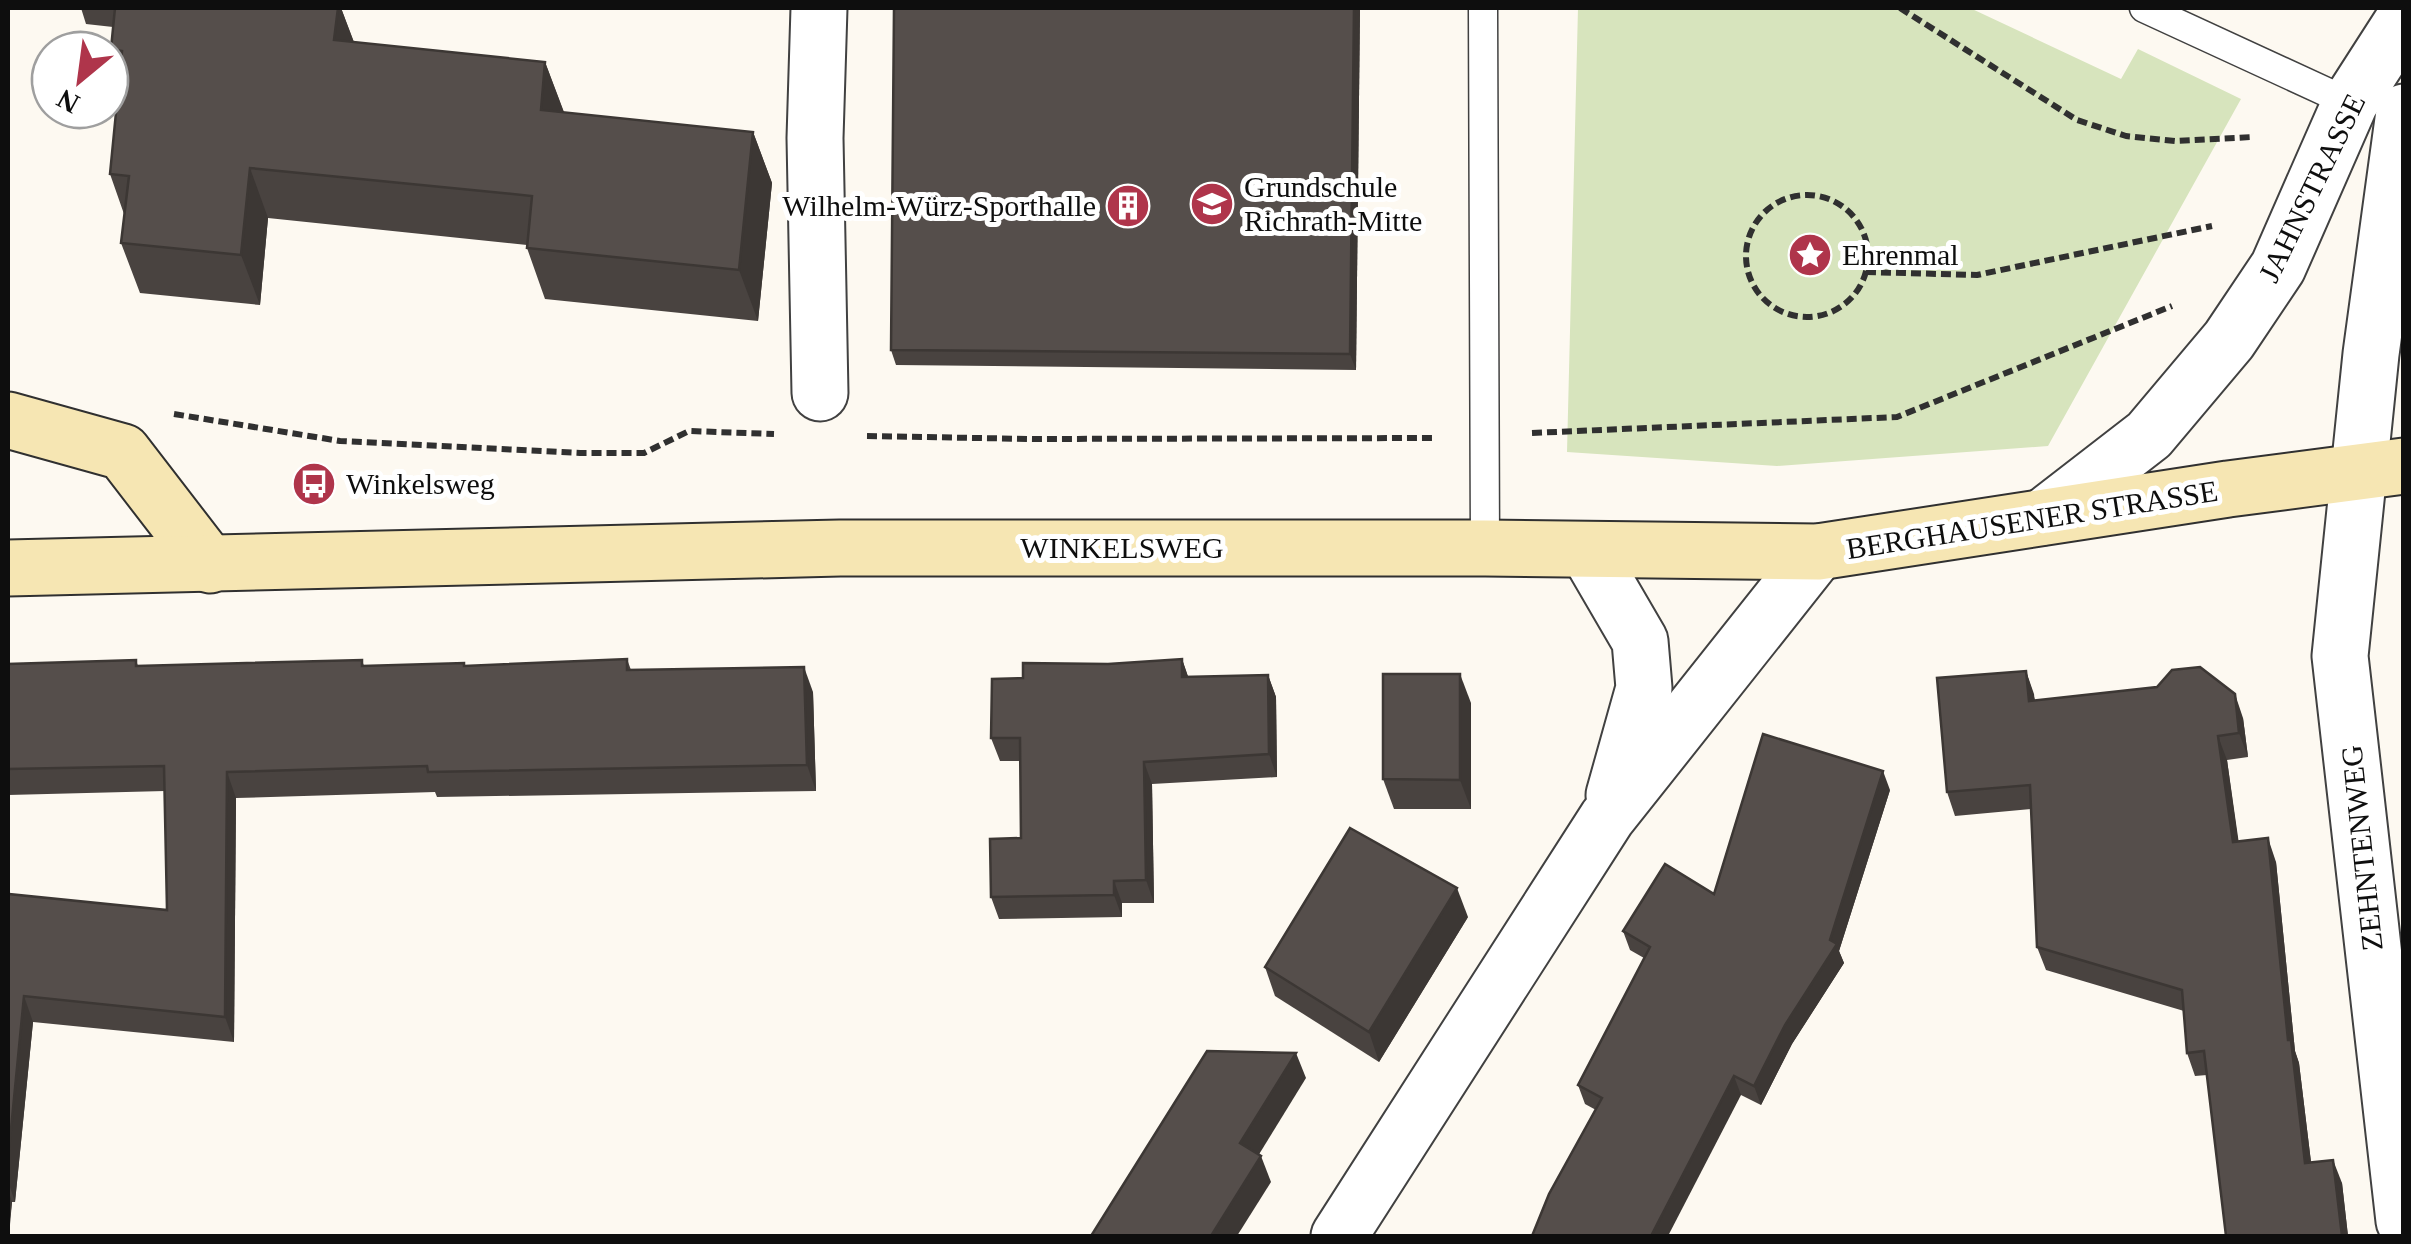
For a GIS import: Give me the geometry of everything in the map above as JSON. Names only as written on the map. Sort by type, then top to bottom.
[{"type":"main road","points":[[8,420],[124,452],[210,564]]},
{"type":"main road","name":"BERGHAUSENER STRASSE","points":[[1818,552],[2228,489],[2381,471]]},
{"type":"main road","name":"WINKELSWEG","points":[[8,568],[840,548],[1818,552]]},
{"type":"street","points":[[819,8],[814,138],[820,393]]},
{"type":"street","name":"JAHNSTRASSE","points":[[2043,517],[2149,435],[2228,340],[2278,267],[2350,102],[2404,19]]},
{"type":"street","name":"JAHNSTRASSE","points":[[2381,471],[2402,119]]},
{"type":"street","name":"ZEHNTENWEG","points":[[2381,471],[2340,656],[2404,1221]]},
{"type":"street","name":"BERGHAUSENER STRASSE","points":[[1587,550],[1640,641],[1644,688],[1607,818]]},
{"type":"street","name":"BERGHAUSENER STRASSE","points":[[1339,1236],[1607,818],[1818,552]]},
{"type":"lane","points":[[1483,8],[1484,548]]},
{"type":"lane","points":[[2144,8],[2350,102],[2402,119]]},
{"type":"path","points":[[1900,8],[2077,120],[2126,136],[2158,140],[2252,137]]},
{"type":"path","points":[[1796,196],[1815,196],[1834,202],[1851,214],[1868,251],[1866,272],[1844,305],[1825,315],[1785,314],[1754,289],[1747,270],[1746,250],[1751,232],[1776,203],[1796,196]]},
{"type":"path","points":[[1866,272],[1977,275],[2212,226]]},
{"type":"path","points":[[860,436],[1482,438],[1897,417],[2176,305]]},
{"type":"path","points":[[167,413],[340,441],[580,453],[644,453],[690,431],[784,434]]},
{"type":"green space","points":[[1578,8],[1970,8],[2121,79],[2138,49],[2241,99],[2048,446],[1777,466],[1567,452]]},
{"type":"building","points":[[115,8],[338,8],[334,40],[545,62],[541,110],[753,132],[739,270],[527,248],[532,196],[250,168],[241,255],[121,243],[129,176],[110,174],[114,130],[130,130],[130,30],[113,30]]},
{"type":"building","name":"Wilhelm-Würz-Sporthalle","points":[[894,8],[1354,8],[1350,354],[891,350]]},
{"type":"building","points":[[627,659],[627,670],[804,667],[807,765],[428,772],[427,766],[227,772],[225,1017],[24,996],[8,1160],[8,894],[167,910],[164,766],[8,769],[8,664],[136,660],[136,666],[362,660],[362,666],[464,666]]},
{"type":"building","points":[[1182,659],[1182,677],[1268,675],[1269,754],[1144,762],[1146,880],[1114,881],[1114,895],[991,897],[990,839],[1021,838],[1020,738],[991,738],[992,679],[1023,678],[1023,663],[1108,664]]},
{"type":"building","points":[[2200,667],[2235,694],[2239,733],[2218,736],[2233,842],[2268,838],[2305,1163],[2333,1160],[2342,1236],[2226,1236],[2204,1051],[2187,1053],[2182,990],[2037,947],[2030,785],[1947,792],[1937,678],[2026,671],[2029,701],[2157,687],[2172,670]]},
{"type":"building","points":[[1383,674],[1460,674],[1460,780],[1383,779]]},
{"type":"building","points":[[1763,734],[1883,771],[1830,940],[1837,944],[1785,1025],[1754,1086],[1734,1076],[1651,1236],[1532,1236],[1549,1194],[1602,1098],[1578,1085],[1650,947],[1623,931],[1665,864],[1714,894]]},
{"type":"building","points":[[1350,828],[1457,888],[1369,1032],[1265,967]]},
{"type":"building","points":[[1207,1051],[1296,1053],[1240,1143],[1261,1156],[1211,1236],[1091,1236]]},
{"type":"place","name":"Grundschule Richrath-Mitte","points":[[1212,204]]},
{"type":"place","name":"Wilhelm-Würz-Sporthalle","points":[[1128,206]]},
{"type":"place","name":"Ehrenmal","points":[[1810,255]]},
{"type":"place","name":"Winkelsweg","points":[[314,484]]}]
